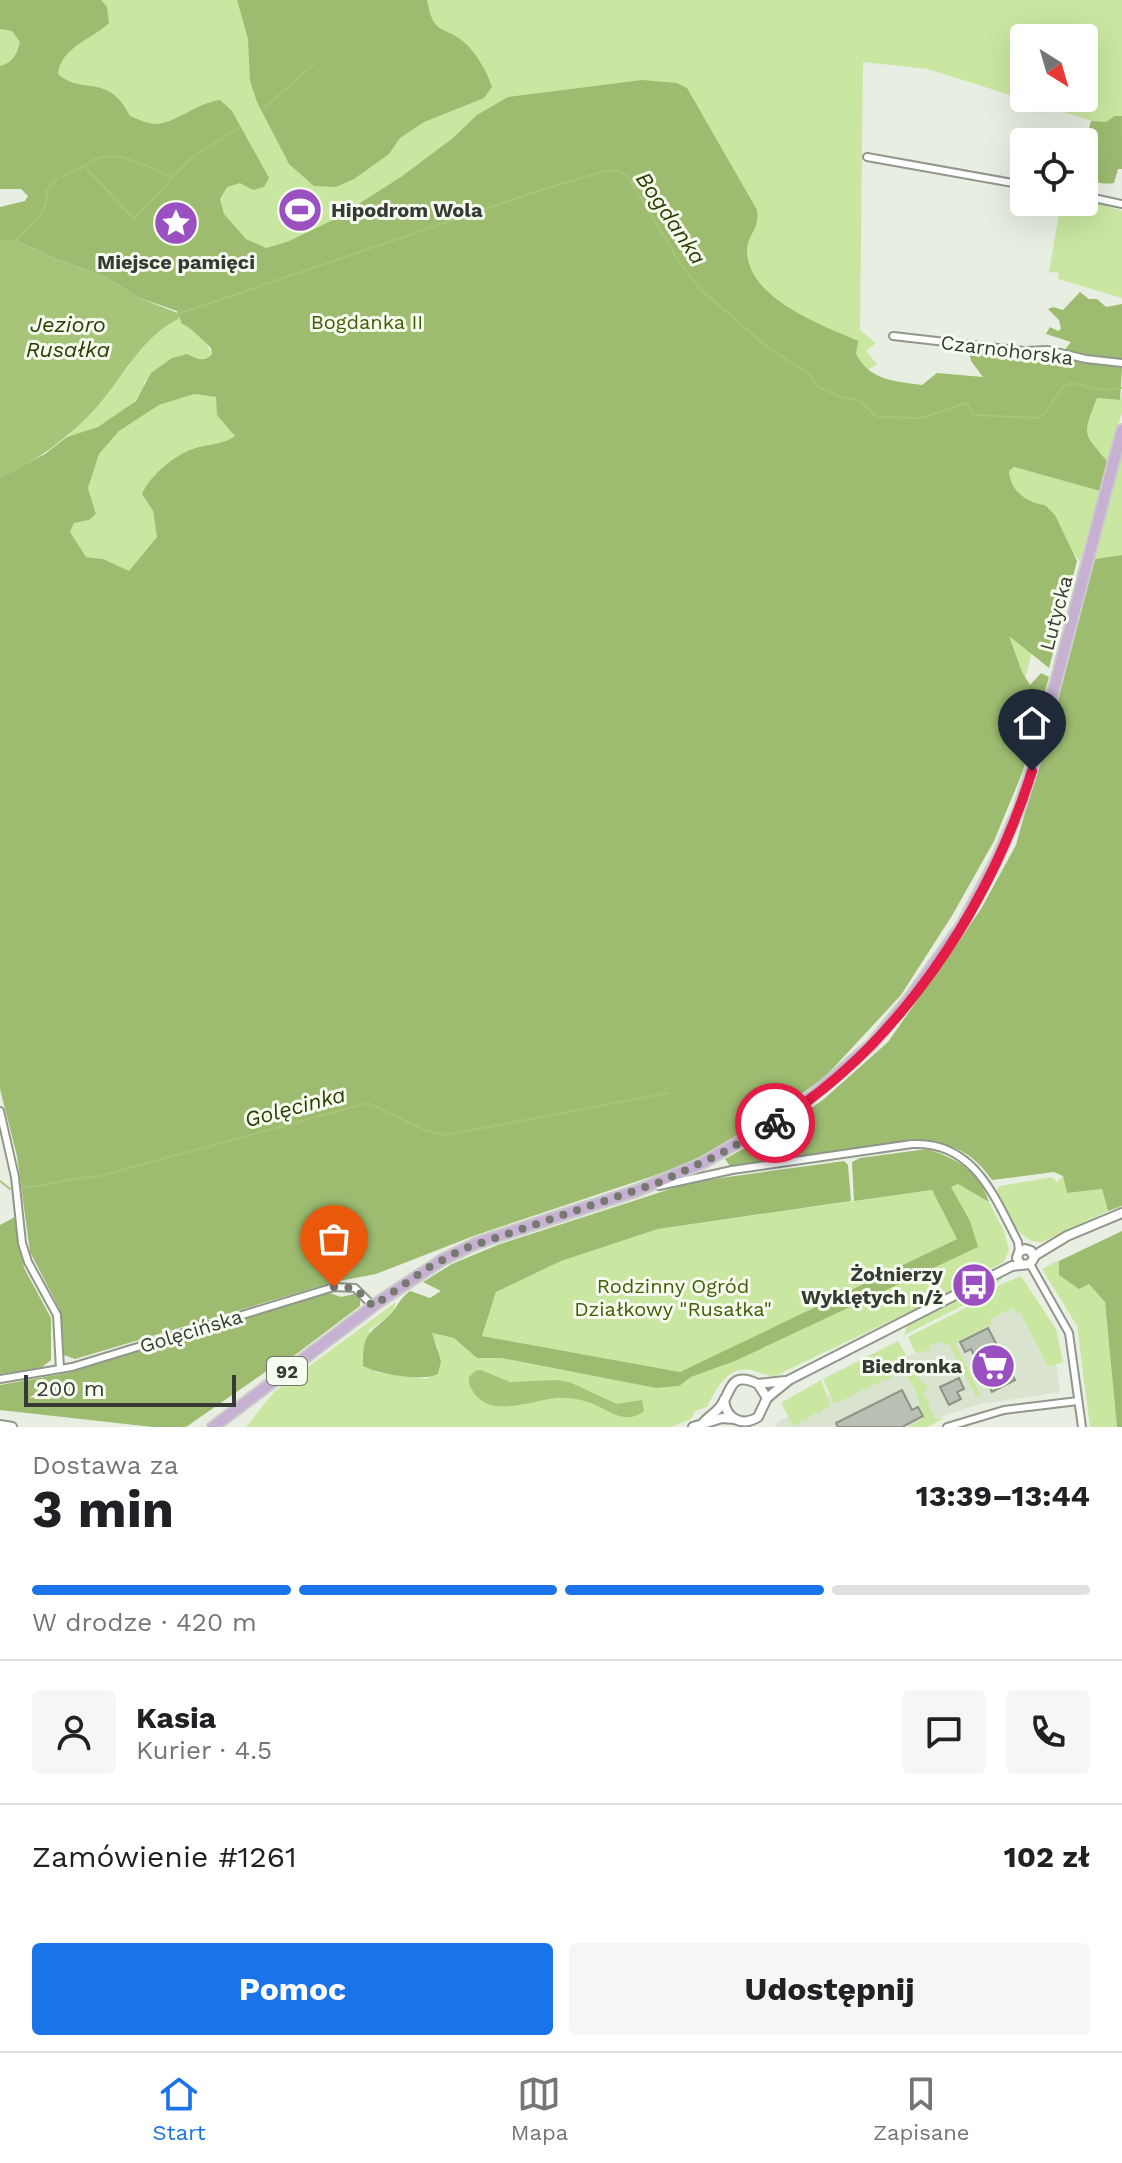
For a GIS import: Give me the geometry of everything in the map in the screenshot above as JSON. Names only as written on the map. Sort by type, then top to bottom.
[{"type":"main road","name":"Lutycka","points":[[213,1427],[426,1269],[463,1249],[636,1191],[718,1155],[802,1105],[862,1055],[932,969],[974,904],[997,859],[1028,784],[1122,430]]},
{"type":"street","points":[[867,157],[1010,183]]},
{"type":"street","points":[[1098,199],[1122,204]]},
{"type":"street","name":"Czarnohorska","points":[[893,336],[1024,351],[1048,350],[1122,363]]},
{"type":"street","points":[[0,1111],[15,1177],[22,1243],[28,1262],[57,1315],[60,1369]]},
{"type":"street","points":[[636,1191],[732,1170],[912,1144],[954,1152],[977,1170],[990,1188],[1069,1333],[1082,1427]]},
{"type":"street","points":[[718,1155],[723,1166],[732,1170]]},
{"type":"street","points":[[755,1427],[767,1398],[789,1380],[1025,1256],[1122,1213]]},
{"type":"street","name":"Golęcińska","points":[[0,1379],[60,1369],[334,1287],[355,1288],[373,1306]]},
{"type":"street","points":[[693,1427],[718,1410],[730,1386],[737,1381],[758,1384],[789,1380]]},
{"type":"street","points":[[758,1384],[767,1398]]},
{"type":"street","points":[[724,1400],[728,1414],[740,1423]]},
{"type":"street","points":[[947,1427],[1004,1410],[1078,1401]]},
{"type":"street","points":[[704,1422],[740,1423],[758,1417]]},
{"type":"street","points":[[0,1425],[12,1427]]},
{"type":"shaded area","points":[[1016,1302],[1055,1357],[1060,1392],[981,1404],[945,1415],[922,1427],[775,1427],[778,1422]]},
{"type":"green space","name":"Bogdanka II","points":[[0,0],[1122,0],[1122,120],[1099,123],[1064,112],[1098,112],[1098,24],[1010,24],[1010,95],[928,69],[863,62],[860,330],[876,343],[866,351],[877,364],[863,373],[995,507],[1068,545],[1045,505],[1032,502],[1020,494],[1012,484],[1009,471],[1014,467],[1100,491],[1080,561],[1069,548],[1050,583],[1015,717],[206,343],[212,354],[207,359],[145,381],[135,401],[114,419],[90,432],[67,437],[130,365],[127,352],[172,311],[188,324],[0,77]]},
{"type":"green space","name":"Bogdanka II","points":[[0,0],[101,0],[107,7],[109,23],[71,50],[60,65],[58,74],[76,84],[104,89],[122,102],[130,116],[152,124],[170,121],[220,100],[232,111],[269,178],[264,187],[253,190],[240,183],[227,187],[220,199],[224,214],[246,239],[266,248],[287,242],[335,219],[401,177],[453,138],[477,115],[508,97],[642,80],[677,83],[687,88],[757,210],[757,222],[747,251],[751,268],[760,283],[789,308],[858,341],[856,354],[868,370],[893,381],[922,385],[937,373],[983,377],[971,361],[969,352],[1054,356],[1122,368],[1120,400],[1097,398],[1087,427],[1090,439],[1108,462],[1100,491],[1014,467],[1009,471],[1012,484],[1020,494],[1032,502],[1045,505],[1055,515],[1077,561],[1049,668],[1009,636],[1030,685],[1041,673],[1049,677],[1023,771],[994,841],[953,914],[901,995],[825,1077],[760,1124],[683,1166],[476,1235],[376,1274],[334,1282],[75,1359],[64,1355],[60,1310],[30,1252],[17,1156],[0,1089],[0,478],[45,454],[67,437],[98,427],[136,401],[151,373],[172,358],[187,354],[203,359],[212,354],[211,348],[182,324],[177,311],[137,297],[106,277],[15,240],[0,240],[0,207],[25,201],[28,196],[21,189],[0,189],[0,66],[14,57],[20,42],[12,31],[0,29]],"holes":[[[194,394],[216,397],[217,415],[235,436],[182,454],[151,479],[142,494],[153,511],[157,537],[129,571],[103,559],[86,557],[70,532],[74,523],[89,520],[96,514],[88,488],[99,454],[119,431],[159,405]]]},
{"type":"green space","points":[[237,0],[427,0],[436,25],[468,46],[481,63],[492,87],[484,98],[424,122],[400,138],[389,154],[354,179],[336,187],[314,186],[289,164],[257,102],[250,81],[248,39]]},
{"type":"green space","points":[[1115,116],[1122,116],[1122,169],[1118,169],[1114,183],[1098,182],[1098,128],[1089,128],[1091,121],[1106,122]]},
{"type":"green space","points":[[1098,203],[1122,211],[1122,298],[1058,279],[1059,273],[1049,272],[1059,216],[1098,216]]},
{"type":"green space","points":[[1080,292],[1089,299],[1097,299],[1106,307],[1122,304],[1122,361],[1066,353],[1071,342],[1046,334],[1050,327],[1058,331],[1061,329],[1059,320],[1048,309],[1063,310]]},
{"type":"green space","points":[[194,394],[216,397],[235,436],[223,444],[196,448],[142,494],[153,511],[157,537],[129,572],[103,559],[85,557],[69,532],[74,523],[89,520],[96,514],[88,488],[99,454],[119,431],[159,405]]},
{"type":"green space","points":[[1122,395],[1122,411],[1108,462],[1090,439],[1087,427],[1097,398],[1120,400]]},
{"type":"green space","points":[[1122,450],[1122,555],[1095,559]]},
{"type":"green space","points":[[1122,555],[1122,1206],[1108,1211],[1102,1189],[1067,1193],[1063,1176],[1054,1172],[992,1180],[976,1161],[960,1150],[917,1140],[730,1166],[725,1159],[793,1121],[824,1099],[888,1042],[981,909],[1016,845],[1095,559]]},
{"type":"green space","points":[[927,1149],[966,1167],[985,1191],[989,1202],[958,1184],[951,1187],[970,1221],[978,1247],[735,1361],[691,1377],[679,1386],[656,1388],[501,1358],[477,1358],[454,1338],[432,1333],[441,1361],[438,1374],[400,1376],[363,1366],[365,1341],[371,1332],[410,1291],[430,1298],[441,1291],[423,1282],[452,1264],[500,1244],[692,1182],[844,1161],[848,1165],[851,1201],[658,1229],[561,1261],[496,1292],[482,1336],[680,1372],[957,1239],[932,1190],[854,1201],[852,1162],[860,1158]]},
{"type":"green space","points":[[1063,1176],[1067,1193],[1102,1189],[1108,1211],[1042,1242],[1033,1241],[1014,1224],[997,1190],[1000,1186],[1052,1177],[1057,1182]]},
{"type":"green space","points":[[958,1184],[989,1202],[1004,1231],[1009,1250],[1004,1262],[974,1277],[972,1274],[966,1277],[963,1286],[775,1376],[751,1370],[735,1372],[723,1381],[707,1407],[695,1411],[691,1419],[671,1427],[246,1427],[274,1392],[396,1302],[393,1313],[369,1330],[375,1372],[428,1379],[438,1348],[431,1333],[454,1338],[477,1358],[501,1358],[656,1388],[678,1386],[691,1377],[735,1361],[977,1247],[970,1221],[950,1187]]},
{"type":"green space","name":"Rodzinny Ogród Działkowy \"Rusałka\"","points":[[932,1190],[957,1239],[680,1372],[482,1336],[496,1292],[561,1261],[658,1229]]},
{"type":"green space","points":[[15,1217],[24,1268],[51,1318],[51,1360],[41,1368],[0,1374],[0,1225]]},
{"type":"green space","points":[[1122,1231],[1122,1427],[1117,1427],[1105,1302],[1089,1284],[1079,1289],[1059,1275],[1059,1261]]},
{"type":"green space","points":[[1059,1260],[1059,1275],[1089,1284],[1105,1302],[1117,1427],[1090,1427],[1077,1326],[1042,1269]]},
{"type":"green space","points":[[1001,1276],[1002,1279],[978,1298],[904,1335],[909,1322]]},
{"type":"green space","points":[[1021,1276],[1056,1329],[1063,1362],[1048,1367],[1020,1312],[1016,1313],[1013,1308],[990,1319],[992,1324],[955,1343],[981,1396],[976,1397],[949,1344],[944,1345],[941,1341],[929,1346],[931,1350],[915,1352],[908,1337]]},
{"type":"green space","points":[[329,1293],[341,1297],[354,1294],[360,1299],[360,1306],[287,1361],[274,1366],[186,1427],[153,1427],[0,1410],[0,1385],[67,1373]]},
{"type":"green space","points":[[898,1341],[919,1379],[928,1386],[923,1394],[930,1403],[928,1405],[935,1419],[945,1418],[927,1427],[908,1427],[924,1418],[915,1389],[903,1369],[892,1378],[878,1382],[879,1387],[876,1383],[865,1389],[866,1394],[863,1389],[852,1395],[854,1400],[851,1396],[834,1404],[823,1379]]},
{"type":"green space","points":[[821,1380],[831,1405],[820,1411],[822,1416],[818,1412],[807,1418],[809,1423],[805,1419],[794,1427],[781,1403]]},
{"type":"water","name":"Jezioro Rusałka","points":[[0,240],[15,240],[106,277],[137,297],[180,314],[142,348],[105,397],[74,430],[39,457],[0,478]]},
{"type":"water","points":[[481,1370],[510,1382],[569,1382],[617,1404],[642,1400],[644,1411],[622,1417],[588,1402],[565,1398],[496,1406],[476,1396],[469,1384],[469,1377]]},
{"type":"building","name":"Biedronka","points":[[988,1328],[1015,1380],[992,1392],[971,1349],[965,1352],[960,1342]]},
{"type":"building","points":[[959,1378],[964,1389],[957,1392],[961,1399],[949,1405],[940,1387]]},
{"type":"building","points":[[902,1390],[912,1410],[918,1407],[923,1416],[902,1427],[838,1427],[836,1423]]},
{"type":"waterway","points":[[263,109],[315,63]]},
{"type":"waterway","points":[[84,166],[94,159],[116,156],[172,177],[194,156],[238,128]]},
{"type":"waterway","points":[[63,176],[84,166],[134,219],[171,178]]},
{"type":"waterway","name":"Bogdanka","points":[[178,314],[541,190],[605,171],[619,171],[628,177],[682,266],[701,290],[770,349],[809,374],[817,386],[840,397],[859,400],[877,417],[921,418],[967,403],[973,415],[1038,418],[1064,386],[1072,383],[1103,390],[1122,388]]},
{"type":"waterway","points":[[15,240],[43,211],[46,190],[58,178]]},
{"type":"waterway","name":"Golęcinka","points":[[21,1187],[96,1177],[368,1103],[427,1131],[446,1135],[668,1093]]},
{"type":"waterway","name":"Golęcinka","points":[[0,1181],[10,1189]]},
{"type":"way so far","points":[[334,1287],[355,1288],[373,1306],[426,1269],[463,1249],[680,1174],[775,1123]]},
{"type":"place","name":"Hipodrom Wola","points":[[300,210]]},
{"type":"place","name":"Miejsce pamięci","points":[[176,223]]},
{"type":"place","name":"Żołnierzy Wyklętych n/ż","points":[[974,1285]]},
{"type":"place","name":"Biedronka","points":[[993,1366]]},
{"type":"route","points":[[775,1123],[816,1095],[862,1055],[932,969],[962,925],[997,859],[1032,771]]}]
